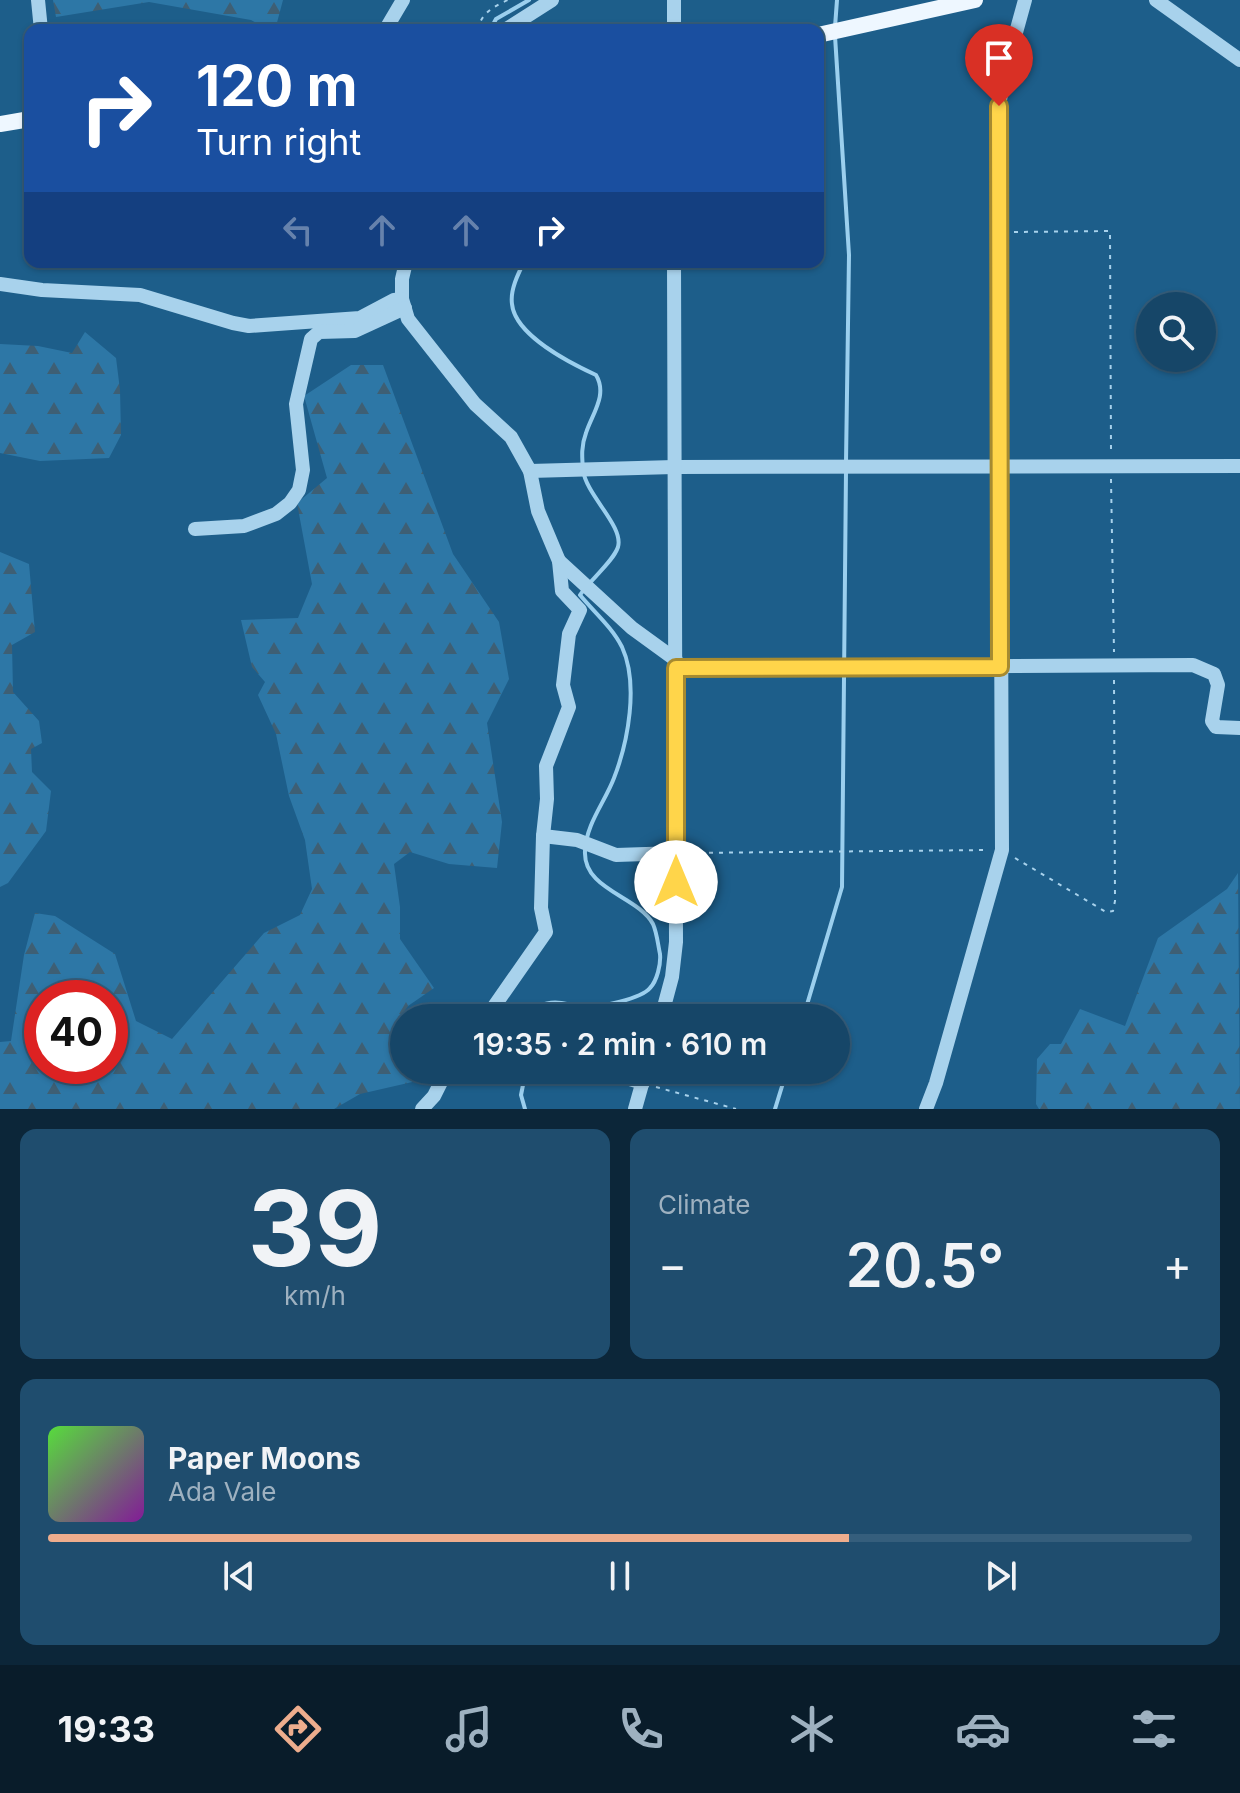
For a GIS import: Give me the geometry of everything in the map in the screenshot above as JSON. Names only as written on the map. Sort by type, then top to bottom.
[{"type":"main road","points":[[824,34],[975,0]]},
{"type":"main road","points":[[0,124],[24,120]]},
{"type":"street","points":[[38,0],[40,24]]},
{"type":"street","points":[[390,24],[403,0]]},
{"type":"street","points":[[514,24],[552,0]]},
{"type":"street","points":[[674,0],[674,24]]},
{"type":"street","points":[[926,1109],[1002,850],[999,106],[1025,0]]},
{"type":"street","points":[[1156,0],[1240,60]]},
{"type":"street","points":[[405,268],[402,279],[408,319],[475,404],[511,437],[530,471],[538,511],[559,561],[562,591],[580,610],[569,634],[563,685],[569,707],[546,766],[541,908],[546,932],[496,1004]]},
{"type":"street","points":[[665,1004],[676,942],[674,268]]},
{"type":"street","points":[[0,284],[42,290],[140,295],[249,326],[360,318],[394,300],[404,303]]},
{"type":"street","points":[[195,529],[244,526],[276,514],[290,503],[299,490],[303,470],[296,404],[311,339],[319,332],[355,331],[404,303]]},
{"type":"street","points":[[530,471],[674,467],[1240,466]]},
{"type":"street","points":[[559,561],[676,664],[1193,665],[1214,674],[1218,685],[1212,721],[1216,727],[1240,728]]},
{"type":"street","points":[[543,836],[577,840],[616,855],[676,853]]},
{"type":"street","points":[[422,1109],[440,1084]]},
{"type":"street","points":[[635,1109],[642,1084]]},
{"type":"path","points":[[479,24],[485,14],[508,0]]},
{"type":"path","points":[[676,853],[1002,850],[1106,912],[1113,911],[1110,231],[999,233]]},
{"type":"path","points":[[666,1084],[736,1109]]},
{"type":"green space","points":[[53,0],[283,0],[277,24],[259,24],[251,20],[149,2],[56,17]]},
{"type":"green space","points":[[85,332],[116,358],[121,435],[109,458],[40,461],[0,453],[0,344],[38,346],[72,353]]},
{"type":"green space","points":[[351,365],[383,365],[453,554],[499,622],[509,679],[487,723],[502,822],[497,868],[449,864],[410,852],[394,864],[400,907],[400,939],[434,988],[411,1004],[390,1004],[390,1084],[404,1084],[360,1094],[334,1109],[0,1109],[0,1042],[11,1041],[24,955],[35,913],[55,916],[115,954],[123,980],[24,980],[24,1084],[128,1084],[128,995],[136,1021],[172,1039],[264,933],[300,915],[312,889],[305,840],[289,796],[276,734],[258,695],[265,682],[252,667],[241,620],[298,618],[312,584],[297,503],[327,478],[304,396]]},
{"type":"green space","points":[[0,552],[29,564],[35,632],[12,645],[13,692],[39,721],[42,743],[31,749],[32,772],[51,791],[46,831],[8,883],[0,887]]},
{"type":"green space","points":[[1238,873],[1240,1109],[1039,1109],[1036,1104],[1037,1059],[1050,1044],[1061,1044],[1080,1009],[1125,1026],[1158,938],[1227,889]]},
{"type":"waterway","points":[[493,24],[496,19],[529,0]]},
{"type":"waterway","points":[[835,27],[837,0]]},
{"type":"waterway","points":[[835,36],[849,255],[846,462]]},
{"type":"waterway","points":[[521,268],[512,293],[515,315],[545,347],[596,375],[599,382],[600,397],[583,442],[583,470],[618,539],[618,547],[611,559],[580,595],[622,647],[631,695],[619,764],[592,822],[585,851],[593,875],[646,914],[653,924],[660,958],[658,972],[645,992],[609,1004]]},
{"type":"waterway","points":[[807,1004],[842,887],[846,471]]},
{"type":"waterway","points":[[545,1004],[565,1004]]},
{"type":"waterway","points":[[523,1084],[521,1095],[525,1109]]},
{"type":"waterway","points":[[775,1109],[783,1084]]},
{"type":"route","points":[[676,882],[676,668],[1000,667],[999,106]]}]
